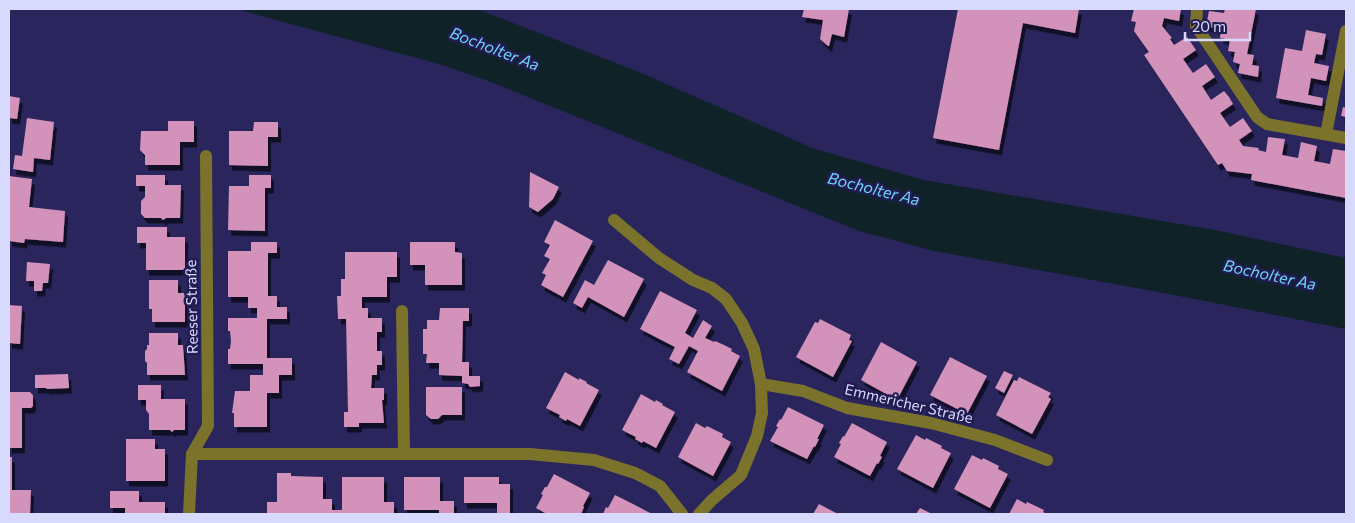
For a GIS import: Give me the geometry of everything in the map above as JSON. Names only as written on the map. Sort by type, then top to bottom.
[{"type":"street","points":[[1197,9],[1196,26],[1257,117],[1267,124],[1346,138]]},
{"type":"street","points":[[1326,134],[1346,31]]},
{"type":"street","name":"Reeser Straße","points":[[189,514],[192,454],[208,426],[206,156]]},
{"type":"street","points":[[614,220],[659,258],[693,280],[712,288],[726,299],[742,323],[754,349],[761,384],[762,413],[757,436],[741,474],[699,514]]},
{"type":"street","points":[[402,311],[404,453]]},
{"type":"street","name":"Emmericher Straße","points":[[761,384],[803,391],[848,408],[931,423],[995,440],[1047,460]]},
{"type":"street","points":[[192,454],[530,454],[594,460],[635,473],[660,486],[682,514]]},
{"type":"water","name":"Bocholter Aa","points":[[236,9],[477,9],[639,72],[815,149],[924,180],[1220,231],[1346,258],[1346,329],[934,251],[859,231],[491,82],[439,64]]},
{"type":"building","points":[[804,9],[849,9],[844,37],[832,34],[828,46],[820,39],[823,20],[802,17]]},
{"type":"building","points":[[958,9],[1079,9],[1075,33],[1023,23],[999,150],[933,138]]},
{"type":"building","points":[[1134,9],[1181,9],[1179,21],[1164,18],[1162,26],[1172,38],[1170,39],[1174,45],[1187,37],[1196,50],[1183,59],[1193,73],[1206,64],[1215,77],[1202,86],[1211,100],[1224,91],[1229,97],[1233,104],[1220,113],[1230,127],[1243,118],[1252,131],[1239,140],[1243,146],[1259,148],[1258,150],[1266,152],[1268,137],[1285,139],[1282,155],[1298,158],[1301,142],[1317,146],[1314,161],[1330,164],[1333,149],[1346,151],[1346,198],[1251,180],[1252,174],[1227,171],[1222,163],[1218,165],[1144,55],[1149,52],[1134,31],[1136,22],[1131,21]]},
{"type":"building","points":[[1225,9],[1256,9],[1247,54],[1254,55],[1252,65],[1259,66],[1258,77],[1238,73],[1240,64],[1233,62],[1235,52],[1228,51],[1230,40],[1220,38],[1221,30],[1206,26],[1209,11],[1224,13]]},
{"type":"building","points":[[1306,30],[1326,34],[1322,55],[1316,54],[1314,63],[1329,66],[1326,81],[1311,78],[1308,95],[1323,98],[1322,106],[1276,98],[1285,48],[1302,51]]},
{"type":"building","points":[[9,96],[20,98],[17,119],[9,118]]},
{"type":"building","points":[[1343,107],[1346,108],[1346,117],[1341,116]]},
{"type":"building","points":[[27,118],[54,122],[50,160],[34,158],[33,172],[13,169],[15,155],[22,156]]},
{"type":"building","points":[[168,121],[194,121],[194,142],[180,142],[180,165],[145,165],[145,155],[140,150],[141,131],[168,131]]},
{"type":"building","points":[[254,122],[278,122],[278,137],[268,137],[268,166],[229,165],[229,131],[253,131]]},
{"type":"building","points":[[530,172],[559,187],[553,199],[538,212],[529,207]]},
{"type":"building","points":[[136,175],[165,175],[165,185],[181,185],[180,218],[166,218],[163,220],[161,218],[145,218],[141,214],[141,201],[145,197],[145,186],[136,186]]},
{"type":"building","points":[[249,175],[271,175],[271,188],[265,188],[265,231],[228,230],[229,186],[249,186]]},
{"type":"building","points":[[9,176],[32,179],[29,207],[65,211],[63,242],[25,239],[24,243],[9,241]]},
{"type":"building","points":[[555,220],[593,241],[563,297],[541,285],[546,275],[542,273],[550,259],[544,256],[550,245],[544,242]]},
{"type":"building","points":[[137,227],[167,227],[167,237],[185,237],[185,270],[146,270],[146,243],[137,243]]},
{"type":"building","points":[[251,242],[277,242],[277,253],[268,253],[268,296],[277,296],[277,307],[287,307],[287,319],[267,319],[267,358],[292,358],[292,375],[279,375],[279,393],[267,393],[267,427],[234,427],[234,413],[232,413],[235,391],[250,391],[250,375],[263,375],[263,364],[228,364],[228,349],[230,349],[231,341],[230,331],[228,331],[228,318],[257,318],[257,308],[248,308],[248,297],[228,297],[228,251],[251,251]]},
{"type":"building","points":[[410,242],[455,242],[455,252],[462,253],[462,285],[425,285],[425,265],[410,265]]},
{"type":"building","points":[[345,252],[397,252],[397,277],[387,277],[387,297],[362,297],[362,308],[368,308],[368,318],[382,318],[382,332],[377,332],[377,351],[382,351],[382,365],[377,365],[377,375],[372,375],[371,388],[384,388],[384,400],[382,400],[384,423],[359,423],[359,427],[344,427],[344,412],[348,412],[346,319],[338,319],[337,296],[341,296],[341,279],[345,279]]},
{"type":"building","points":[[608,260],[644,279],[624,317],[588,297],[582,308],[573,303],[585,280],[594,285]]},
{"type":"building","points":[[27,262],[50,264],[48,283],[43,283],[42,291],[34,291],[34,281],[26,281]]},
{"type":"building","points":[[149,280],[178,280],[178,293],[185,293],[185,322],[152,322],[152,309],[149,309]]},
{"type":"building","points":[[660,291],[697,310],[685,333],[693,338],[703,320],[712,326],[705,338],[732,349],[731,351],[740,356],[722,391],[687,372],[698,351],[689,346],[679,364],[669,359],[675,347],[640,329]]},
{"type":"building","points":[[9,305],[22,306],[20,344],[9,343]]},
{"type":"building","points":[[440,308],[469,308],[469,321],[463,321],[462,362],[469,362],[469,376],[480,376],[480,386],[470,387],[468,384],[462,383],[462,376],[439,375],[439,363],[426,363],[427,354],[423,354],[423,329],[427,329],[427,320],[439,320]]},
{"type":"building","points":[[820,319],[851,335],[849,340],[852,341],[833,377],[796,357],[815,322],[818,323]]},
{"type":"building","points":[[149,333],[178,333],[178,345],[183,345],[185,375],[147,375],[145,351],[147,345],[149,345]]},
{"type":"building","points":[[881,342],[917,362],[897,400],[861,380]]},
{"type":"building","points":[[950,357],[987,376],[967,414],[930,395]]},
{"type":"building","points":[[1004,371],[1013,375],[1004,393],[995,388]]},
{"type":"building","points":[[565,372],[599,390],[580,426],[567,419],[566,421],[559,417],[560,415],[546,408]]},
{"type":"building","points":[[68,374],[69,388],[35,388],[35,375]]},
{"type":"building","points":[[1019,377],[1051,393],[1048,397],[1051,399],[1032,434],[996,415],[1014,380],[1017,381]]},
{"type":"building","points":[[138,385],[161,385],[161,399],[185,399],[185,430],[174,430],[172,432],[170,430],[149,430],[149,414],[146,410],[146,400],[138,400]]},
{"type":"building","points":[[426,387],[462,387],[462,415],[442,415],[438,419],[431,419],[426,415]]},
{"type":"building","points":[[9,392],[30,392],[33,395],[33,406],[31,408],[22,408],[22,448],[9,448]]},
{"type":"building","points":[[641,394],[655,402],[656,400],[675,412],[656,448],[643,441],[642,443],[635,439],[636,437],[622,430]]},
{"type":"building","points":[[788,407],[824,425],[815,447],[807,459],[770,441],[778,427],[776,426]]},
{"type":"building","points":[[696,423],[723,434],[722,437],[731,442],[713,476],[678,457]]},
{"type":"building","points":[[852,423],[887,442],[880,456],[882,457],[870,476],[834,457],[841,444],[839,443]]},
{"type":"building","points":[[916,435],[942,446],[941,448],[951,453],[933,488],[897,469]]},
{"type":"building","points":[[126,439],[155,439],[155,449],[165,449],[165,481],[126,481]]},
{"type":"building","points":[[972,455],[999,466],[998,469],[1008,474],[990,508],[954,489]]},
{"type":"building","points":[[9,457],[12,457],[12,490],[31,490],[30,514],[9,514]]},
{"type":"building","points":[[277,473],[291,473],[291,476],[323,477],[323,499],[332,499],[332,510],[342,510],[342,477],[384,477],[384,502],[394,502],[394,514],[267,514],[267,502],[277,502]]},
{"type":"building","points":[[554,474],[590,493],[581,514],[547,514],[536,508],[543,495],[541,494]]},
{"type":"building","points":[[404,477],[440,477],[440,501],[454,501],[454,514],[439,514],[439,510],[404,510]]},
{"type":"building","points":[[464,477],[499,477],[499,484],[510,484],[510,513],[497,513],[497,503],[464,503]]},
{"type":"building","points":[[110,491],[139,491],[139,502],[165,502],[165,514],[125,514],[125,508],[110,508]]},
{"type":"building","points":[[615,495],[652,514],[603,514]]},
{"type":"building","points":[[1017,499],[1044,510],[1043,512],[1047,514],[1009,514]]},
{"type":"building","points":[[819,504],[838,514],[813,514]]},
{"type":"building","points":[[920,508],[932,514],[916,514]]}]
